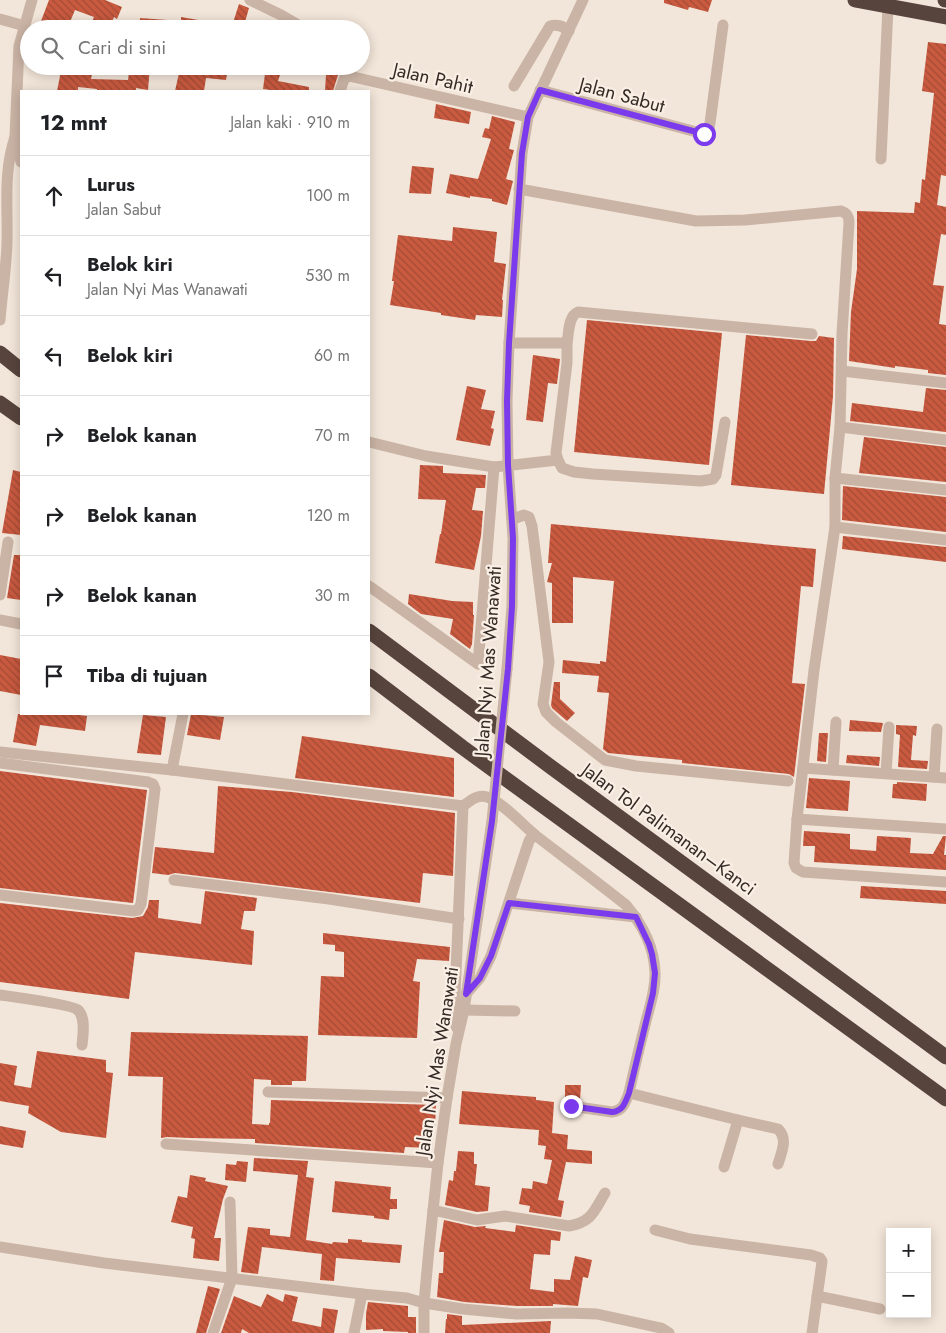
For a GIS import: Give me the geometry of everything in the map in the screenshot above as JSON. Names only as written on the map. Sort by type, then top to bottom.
[{"type":"highway","points":[[855,0],[946,17]]},
{"type":"highway","points":[[0,353],[20,369]]},
{"type":"highway","points":[[0,403],[20,417]]},
{"type":"highway","name":"Jalan Tol Palimanan–Kanci","points":[[370,632],[946,1058]]},
{"type":"highway","points":[[370,677],[470,753],[946,1099]]},
{"type":"street","points":[[26,20],[32,0]]},
{"type":"street","points":[[250,0],[291,20]]},
{"type":"street","name":"Jalan Nyi Mas Wanawati","points":[[424,1333],[424,1303],[438,1163],[456,1044],[464,1010],[492,821],[508,669],[512,606],[513,519],[508,465],[507,401],[509,343],[522,153],[528,117],[583,0]]},
{"type":"street","points":[[881,159],[888,7]]},
{"type":"street","points":[[0,18],[20,25]]},
{"type":"street","name":"Jalan Sabut","points":[[540,90],[704,134],[709,130],[723,25]]},
{"type":"street","points":[[514,86],[550,26],[561,26],[569,31]]},
{"type":"street","points":[[20,42],[14,137],[20,158]]},
{"type":"street","name":"Jalan Pahit","points":[[340,90],[344,79],[349,76],[528,117]]},
{"type":"street","points":[[0,320],[7,245],[7,170],[5,148],[14,137]]},
{"type":"street","points":[[519,189],[696,221],[745,220],[841,211],[848,215],[842,334],[840,427],[835,478],[835,527],[816,661],[797,820],[794,863],[796,868],[803,872],[946,882]]},
{"type":"street","points":[[725,422],[716,476],[713,479],[701,482],[583,473],[562,468],[556,454],[568,343],[574,314],[578,312],[812,334]]},
{"type":"street","points":[[509,343],[568,343]]},
{"type":"street","points":[[842,371],[946,383]]},
{"type":"street","points":[[840,427],[946,440]]},
{"type":"street","points":[[370,442],[426,456],[494,467],[558,460]]},
{"type":"street","points":[[370,587],[478,664],[494,467]]},
{"type":"street","points":[[835,478],[946,490]]},
{"type":"street","points":[[513,519],[524,515],[529,517],[532,526],[549,662],[543,704],[546,712],[556,722],[605,760],[616,763],[788,781]]},
{"type":"street","points":[[835,527],[946,540]]},
{"type":"street","points":[[0,595],[8,542]]},
{"type":"street","points":[[0,620],[20,624]]},
{"type":"street","points":[[172,770],[183,715]]},
{"type":"street","points":[[833,770],[836,722]]},
{"type":"street","points":[[886,774],[889,727]]},
{"type":"street","points":[[803,768],[940,777],[937,729]]},
{"type":"street","points":[[0,752],[172,770],[463,806],[472,799],[486,797],[500,805],[534,834],[626,905],[636,917],[652,954],[655,973],[653,993],[624,1107],[618,1112],[612,1112],[571,1106]]},
{"type":"street","points":[[0,763],[148,782],[153,784],[155,789],[141,904],[138,910],[133,911],[0,895]]},
{"type":"street","points":[[456,1044],[455,996],[463,806]]},
{"type":"street","points":[[797,820],[946,829]]},
{"type":"street","points":[[466,994],[480,978],[491,956],[529,840],[534,834]]},
{"type":"street","points":[[174,880],[329,899],[459,919]]},
{"type":"street","points":[[509,903],[636,917]]},
{"type":"street","points":[[0,995],[65,1005],[78,1010],[83,1026],[82,1045]]},
{"type":"street","points":[[464,1010],[515,1011]]},
{"type":"street","points":[[268,1092],[447,1098]]},
{"type":"street","points":[[629,1093],[778,1129],[783,1134],[784,1142],[778,1164]]},
{"type":"street","points":[[724,1167],[738,1120]]},
{"type":"street","points":[[166,1144],[438,1163]]},
{"type":"street","points":[[433,1210],[477,1220],[505,1216],[569,1226],[588,1220],[605,1193]]},
{"type":"street","points":[[213,1333],[232,1278],[230,1202]]},
{"type":"street","points":[[655,1230],[690,1239],[810,1255],[820,1258],[822,1261],[812,1333]]},
{"type":"street","points":[[0,1247],[104,1263],[400,1297],[463,1309],[516,1314],[597,1314],[661,1328],[669,1333]]},
{"type":"street","points":[[354,1333],[362,1294]]},
{"type":"street","points":[[817,1296],[880,1309]]},
{"type":"building","points":[[49,0],[105,0],[122,7],[117,19],[114,17],[113,20],[93,20],[94,17],[75,10],[71,20],[41,20]]},
{"type":"building","points":[[664,0],[712,0],[708,12],[689,7],[688,10],[664,3]]},
{"type":"building","points":[[239,4],[249,8],[246,20],[234,20]]},
{"type":"building","points":[[181,17],[199,20],[181,20]]},
{"type":"building","points":[[140,18],[167,20],[140,20]]},
{"type":"building","points":[[928,42],[946,44],[946,176],[941,175],[937,205],[946,207],[946,235],[941,234],[933,285],[944,286],[939,324],[946,325],[946,375],[928,373],[928,370],[895,366],[895,368],[849,361],[851,312],[857,269],[857,211],[914,213],[915,202],[920,203],[922,179],[925,180],[934,93],[922,91]]},
{"type":"building","points":[[60,75],[92,75],[91,79],[128,80],[129,75],[149,75],[148,90],[136,88],[136,90],[97,90],[78,87],[78,90],[57,90]]},
{"type":"building","points":[[179,75],[227,75],[226,80],[206,78],[204,90],[175,90]]},
{"type":"building","points":[[265,75],[280,75],[278,81],[309,87],[309,90],[263,89]]},
{"type":"building","points":[[326,75],[338,75],[333,90],[325,90]]},
{"type":"building","points":[[436,104],[471,112],[469,124],[434,118]]},
{"type":"building","points":[[492,116],[515,122],[509,149],[514,150],[506,179],[513,181],[507,205],[492,201],[492,199],[470,196],[470,198],[446,193],[450,174],[478,179],[491,139],[482,137],[485,128],[489,129]]},
{"type":"building","points":[[412,166],[434,168],[431,194],[409,193]]},
{"type":"building","points":[[453,227],[497,232],[494,262],[506,264],[502,317],[476,315],[475,320],[390,305],[398,235],[452,241]]},
{"type":"building","points":[[587,320],[722,333],[709,465],[574,452]]},
{"type":"building","points":[[746,335],[811,341],[816,341],[819,336],[834,338],[833,396],[824,494],[731,485]]},
{"type":"building","points":[[533,355],[560,359],[557,384],[548,383],[543,422],[526,420]]},
{"type":"building","points":[[467,386],[486,390],[481,409],[495,411],[491,428],[494,429],[490,446],[456,440]]},
{"type":"building","points":[[926,388],[946,390],[946,432],[850,421],[852,403],[923,412]]},
{"type":"building","points":[[864,437],[946,447],[946,482],[859,473]]},
{"type":"building","points":[[420,465],[443,466],[443,473],[486,475],[485,488],[476,488],[472,510],[483,511],[481,536],[474,570],[435,563],[446,500],[418,499]]},
{"type":"building","points":[[13,470],[20,472],[20,535],[2,533]]},
{"type":"building","points":[[843,486],[946,497],[946,532],[842,520]]},
{"type":"building","points":[[551,524],[816,549],[813,587],[801,586],[792,683],[805,684],[794,777],[789,774],[682,763],[682,760],[608,753],[603,749],[609,693],[597,692],[599,676],[562,673],[563,660],[600,664],[600,661],[606,662],[614,581],[573,577],[573,623],[552,623],[552,583],[547,582],[552,563],[548,563]]},
{"type":"building","points":[[843,536],[946,547],[946,562],[842,549]]},
{"type":"building","points":[[14,555],[20,555],[20,600],[7,598]]},
{"type":"building","points":[[409,594],[452,601],[473,602],[474,615],[470,649],[450,634],[453,619],[421,614],[408,604]]},
{"type":"building","points":[[0,655],[20,659],[20,695],[0,691]]},
{"type":"building","points":[[554,682],[560,682],[560,699],[575,713],[567,721],[551,705]]},
{"type":"building","points":[[18,714],[87,716],[85,731],[40,725],[36,746],[13,742]]},
{"type":"building","points":[[143,715],[166,717],[161,755],[137,753]]},
{"type":"building","points":[[191,715],[224,717],[220,740],[187,735]]},
{"type":"building","points":[[850,720],[883,723],[881,732],[849,731]]},
{"type":"building","points":[[896,725],[917,726],[916,736],[913,735],[911,760],[928,761],[927,769],[898,767],[900,735],[896,734]]},
{"type":"building","points":[[819,733],[828,733],[826,762],[817,761]]},
{"type":"building","points":[[302,736],[454,758],[454,797],[295,778]]},
{"type":"building","points":[[847,755],[880,757],[879,766],[846,763]]},
{"type":"building","points":[[0,771],[147,790],[133,903],[0,888]]},
{"type":"building","points":[[809,778],[850,781],[848,811],[806,808]]},
{"type":"building","points":[[897,782],[927,784],[926,801],[892,798],[893,784],[897,784]]},
{"type":"building","points":[[218,786],[292,792],[455,813],[453,876],[423,873],[420,903],[175,873],[168,875],[152,873],[155,847],[214,853]]},
{"type":"building","points":[[804,831],[850,834],[850,849],[876,851],[877,836],[911,838],[910,853],[933,854],[943,836],[946,836],[944,855],[946,855],[946,870],[814,862],[815,846],[803,846]]},
{"type":"building","points":[[861,886],[946,891],[946,904],[860,898]]},
{"type":"building","points":[[205,891],[257,898],[255,911],[244,911],[241,929],[254,931],[252,965],[135,952],[129,999],[0,982],[0,903],[132,918],[143,916],[148,907],[149,900],[159,900],[158,918],[201,924]]},
{"type":"building","points":[[323,933],[450,947],[449,961],[417,959],[413,981],[420,982],[417,1038],[318,1035],[321,976],[344,977],[344,952],[335,951],[335,945],[323,944]]},
{"type":"building","points":[[131,1032],[308,1036],[306,1081],[292,1081],[292,1085],[271,1085],[271,1080],[254,1079],[252,1124],[269,1125],[271,1100],[436,1105],[432,1148],[405,1147],[404,1153],[255,1143],[255,1139],[161,1138],[163,1077],[128,1076]]},
{"type":"building","points":[[37,1051],[106,1060],[106,1072],[113,1073],[106,1138],[61,1132],[28,1113],[29,1106],[0,1101],[0,1063],[17,1066],[14,1085],[31,1088]]},
{"type":"building","points":[[565,1085],[581,1085],[580,1100],[569,1099],[565,1102]]},
{"type":"building","points":[[462,1091],[536,1097],[536,1100],[554,1102],[552,1133],[568,1135],[567,1149],[592,1151],[592,1164],[566,1162],[558,1200],[564,1201],[561,1217],[529,1212],[530,1206],[519,1204],[522,1188],[532,1189],[533,1181],[547,1184],[552,1160],[544,1159],[546,1146],[538,1145],[539,1130],[459,1124]]},
{"type":"building","points":[[0,1126],[26,1131],[23,1148],[0,1144]]},
{"type":"building","points":[[458,1151],[474,1152],[474,1164],[477,1164],[475,1185],[490,1187],[488,1211],[477,1212],[445,1205],[449,1180],[453,1181],[454,1171],[456,1171]]},
{"type":"building","points":[[254,1158],[308,1161],[306,1177],[314,1178],[306,1240],[332,1244],[333,1242],[348,1243],[348,1239],[402,1245],[400,1263],[336,1258],[334,1281],[320,1280],[322,1254],[262,1247],[258,1274],[241,1272],[248,1227],[270,1229],[270,1235],[290,1237],[298,1175],[253,1171]]},
{"type":"building","points":[[237,1161],[248,1162],[246,1182],[225,1180],[226,1164],[236,1165]]},
{"type":"building","points":[[190,1175],[206,1178],[205,1181],[228,1186],[214,1238],[221,1238],[219,1261],[193,1258],[195,1239],[191,1238],[193,1227],[171,1222],[178,1196],[187,1198]]},
{"type":"building","points":[[335,1181],[391,1187],[390,1199],[397,1199],[397,1209],[390,1209],[389,1220],[374,1218],[374,1216],[332,1212]]},
{"type":"building","points":[[444,1220],[475,1227],[486,1226],[485,1228],[515,1232],[516,1225],[561,1232],[560,1241],[551,1240],[550,1255],[534,1254],[530,1289],[554,1292],[554,1279],[570,1280],[575,1256],[592,1260],[588,1278],[583,1277],[578,1306],[553,1304],[553,1306],[517,1306],[464,1302],[437,1297],[439,1273],[443,1273],[444,1252],[439,1252]]},
{"type":"building","points":[[208,1286],[220,1289],[206,1333],[196,1333]]},
{"type":"building","points":[[267,1294],[283,1302],[285,1294],[298,1297],[292,1321],[321,1327],[323,1308],[338,1310],[334,1333],[249,1333],[242,1329],[241,1333],[221,1333],[234,1296],[261,1307]]},
{"type":"building","points":[[368,1302],[408,1306],[408,1317],[416,1317],[416,1333],[383,1331],[383,1329],[366,1330]]},
{"type":"building","points":[[447,1314],[462,1316],[462,1325],[551,1321],[550,1333],[445,1333]]},
{"type":"route","points":[[571,1106],[618,1112],[624,1107],[629,1093],[653,993],[655,973],[649,944],[636,917],[509,903],[491,956],[480,978],[466,994],[492,821],[508,669],[512,606],[513,519],[508,465],[507,401],[509,343],[522,153],[528,117],[540,90],[704,134]]}]
